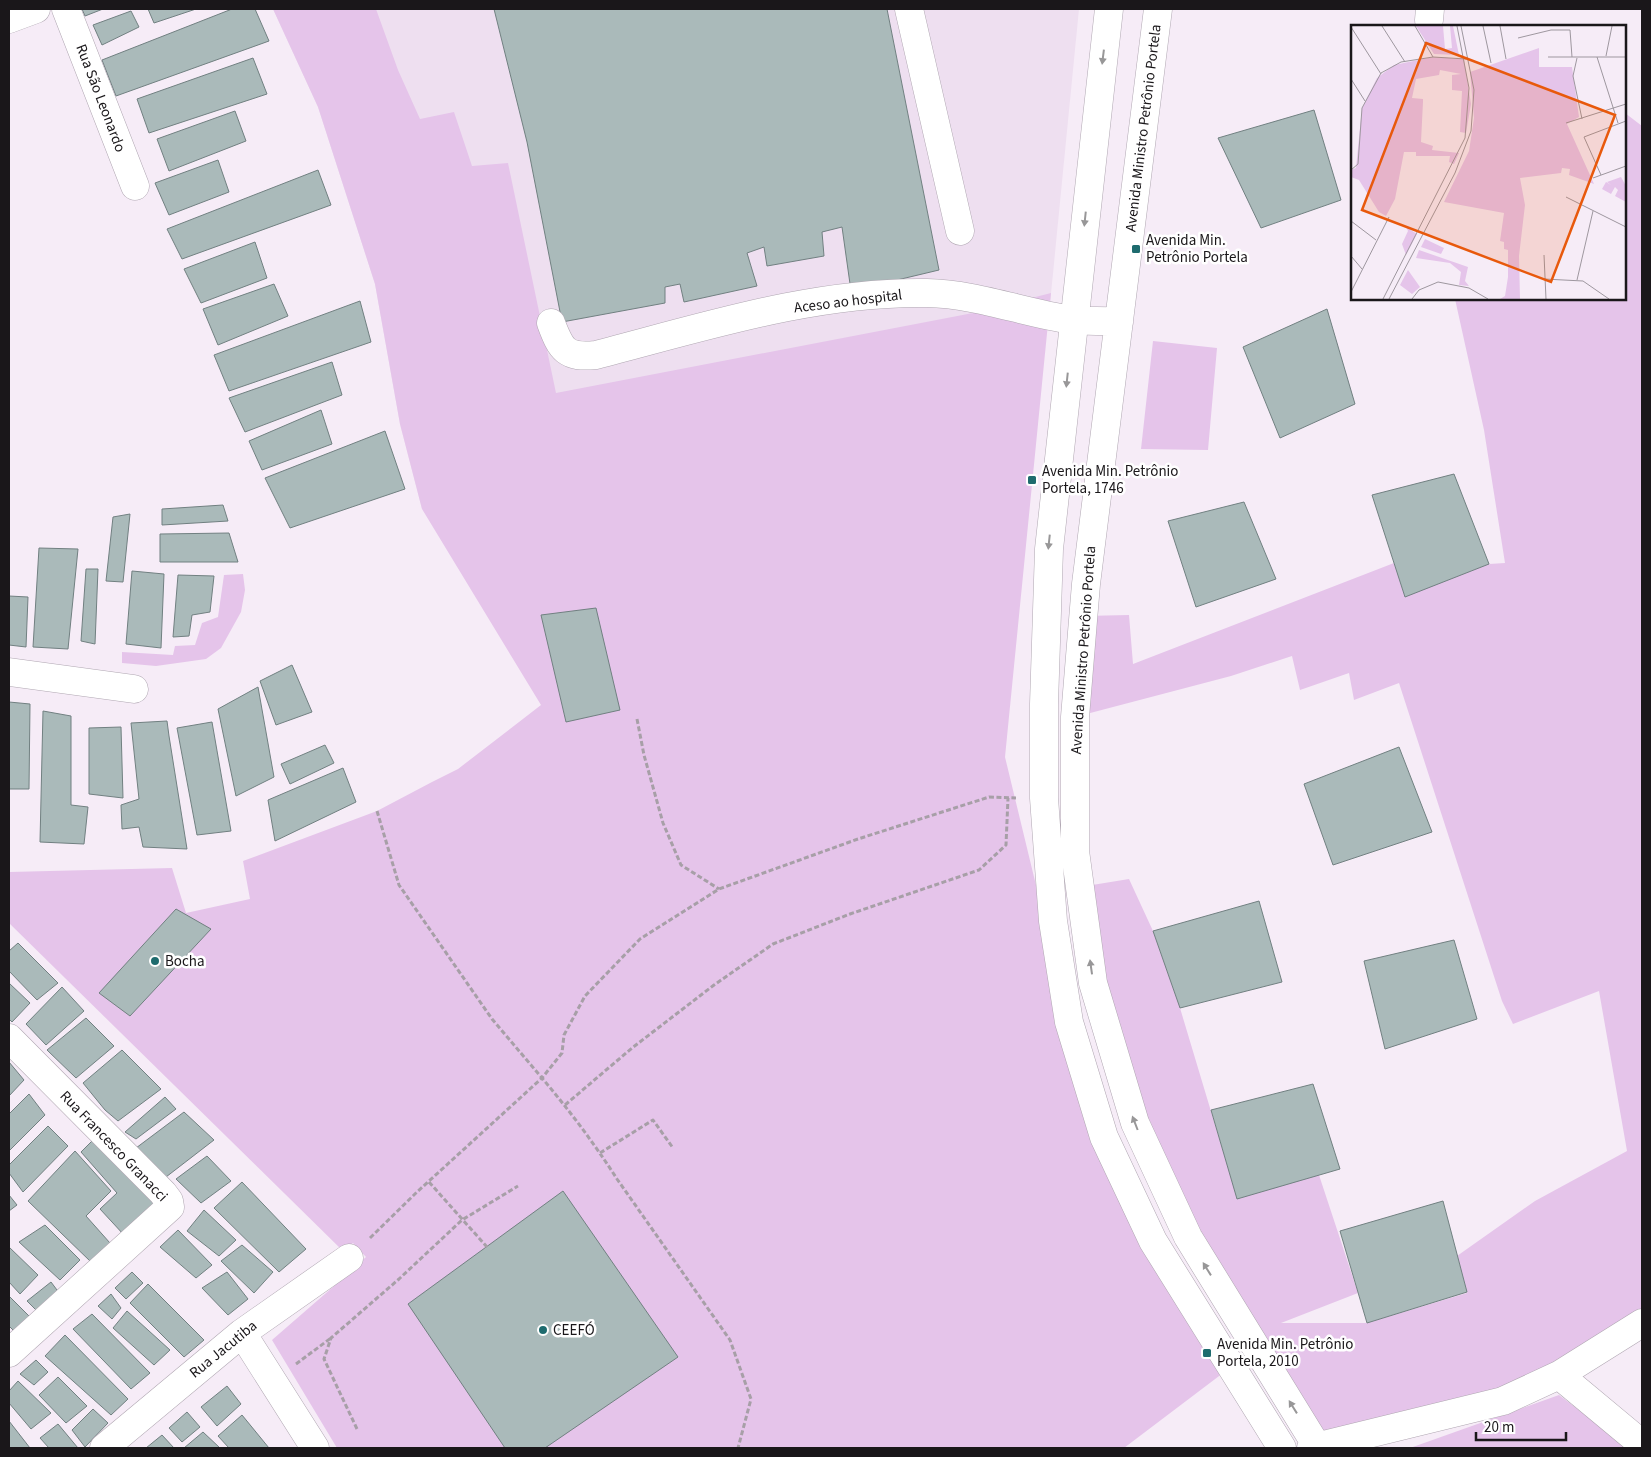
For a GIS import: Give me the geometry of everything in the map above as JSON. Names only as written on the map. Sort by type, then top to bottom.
[{"type":"street","points":[[9,19],[36,9]]},
{"type":"street","name":"Rua São Leonardo","points":[[66,9],[135,186]]},
{"type":"street","points":[[909,9],[960,230]]},
{"type":"street","points":[[1109,9],[1048,549],[1044,798],[1053,921],[1069,1022],[1104,1137],[1154,1241],[1282,1448]]},
{"type":"street","name":"Avenida Ministro Petrônio Portela","points":[[1158,9],[1086,584],[1075,717],[1075,851],[1093,983],[1134,1123],[1188,1237],[1316,1448]]},
{"type":"street","name":"Aceso ao hospital","points":[[551,323],[557,340],[567,352],[581,356],[596,355],[757,314],[813,303],[876,295],[929,293],[985,301],[1074,320],[1119,322]]},
{"type":"street","points":[[9,672],[134,689]]},
{"type":"street","name":"Rua Francesco Granacci","points":[[9,1038],[163,1193],[170,1204],[168,1210],[9,1353]]},
{"type":"street","name":"Rua Jacutiba","points":[[104,1448],[242,1332],[350,1258]]},
{"type":"street","points":[[1316,1448],[1504,1401],[1559,1375],[1642,1323]]},
{"type":"street","points":[[242,1332],[315,1448]]},
{"type":"street","points":[[1559,1375],[1642,1444]]},
{"type":"path","points":[[637,719],[644,754],[663,824],[681,865],[719,889]]},
{"type":"path","points":[[350,1258],[542,1078],[562,1053],[564,1035],[585,996],[640,939],[719,889],[858,839],[989,797],[1044,798]]},
{"type":"path","points":[[565,1105],[632,1048],[714,985],[773,944],[850,914],[979,870],[1006,845],[1008,798]]},
{"type":"path","points":[[377,811],[399,885],[492,1019],[565,1105],[600,1153],[730,1340],[751,1399],[738,1448]]},
{"type":"path","points":[[600,1153],[653,1120],[673,1148]]},
{"type":"path","points":[[429,1182],[487,1246]]},
{"type":"path","points":[[289,1369],[353,1320],[400,1279],[462,1220],[518,1186]]},
{"type":"path","points":[[331,1338],[324,1358],[357,1429]]},
{"type":"shaded area","points":[[273,9],[1079,9],[1050,304],[559,408],[422,509],[400,424],[375,284],[318,107]]},
{"type":"shaded area","points":[[273,9],[376,9],[398,70],[420,119],[454,112],[472,166],[508,163],[556,393],[973,313],[1051,293],[1005,757],[1069,1022],[1162,1238],[1231,1367],[1124,1448],[337,1448],[272,1340],[366,1257],[353,1243],[344,1252],[9,923],[9,872],[172,868],[186,913],[250,899],[243,861],[377,811],[458,769],[541,705],[422,509],[400,424],[375,284],[318,107]]},
{"type":"shaded area","points":[[1626,114],[1642,126],[1642,1323],[1559,1375],[1317,1446],[1129,1125],[1080,887],[1129,879],[1153,931],[1180,1008],[1237,1198],[1319,1175],[1358,1293],[1281,1323],[1367,1323],[1467,1293],[1457,1256],[1535,1201],[1627,1151],[1599,991],[1513,1024],[1502,1001],[1399,683],[1354,700],[1349,673],[1300,690],[1292,656],[1231,676],[1075,717],[1083,616],[1129,615],[1133,664],[1394,563],[1405,596],[1489,564],[1505,563],[1484,430],[1455,300],[1626,300]]},
{"type":"shaded area","points":[[1153,341],[1217,348],[1208,450],[1141,449]]},
{"type":"shaded area","points":[[243,574],[245,590],[241,612],[221,648],[206,659],[156,666],[122,663],[122,652],[173,655],[175,646],[195,645],[202,623],[218,617],[224,575]]},
{"type":"shaded area","points":[[1559,1395],[1629,1448],[1410,1448]]},
{"type":"building","points":[[82,9],[103,9],[85,16]]},
{"type":"building","points":[[148,9],[196,9],[154,23]]},
{"type":"building","points":[[232,9],[255,9],[269,41],[116,96],[102,60]]},
{"type":"building","points":[[494,9],[887,9],[939,270],[851,291],[842,227],[822,232],[824,256],[767,266],[764,247],[747,253],[757,286],[684,302],[680,284],[665,287],[665,303],[562,322],[527,142]]},
{"type":"building","points":[[131,11],[139,27],[102,45],[93,25]]},
{"type":"building","points":[[253,58],[267,94],[149,133],[137,99]]},
{"type":"building","points":[[1314,110],[1341,200],[1261,228],[1218,138]]},
{"type":"building","points":[[235,111],[246,141],[169,171],[157,139]]},
{"type":"building","points":[[218,160],[229,192],[169,215],[155,183]]},
{"type":"building","points":[[318,170],[331,205],[182,259],[167,229]]},
{"type":"building","points":[[255,242],[267,278],[201,303],[184,269]]},
{"type":"building","points":[[274,284],[288,316],[218,345],[203,309]]},
{"type":"building","points":[[360,301],[371,342],[229,391],[214,355]]},
{"type":"building","points":[[1327,309],[1355,404],[1280,438],[1243,347]]},
{"type":"building","points":[[332,362],[342,395],[245,432],[229,398]]},
{"type":"building","points":[[321,410],[332,444],[262,470],[249,441]]},
{"type":"building","points":[[385,431],[405,489],[290,528],[265,478]]},
{"type":"building","points":[[1454,474],[1489,564],[1405,597],[1372,495]]},
{"type":"building","points":[[1244,502],[1276,579],[1196,607],[1168,521]]},
{"type":"building","points":[[223,505],[228,521],[162,525],[162,509]]},
{"type":"building","points":[[130,514],[123,582],[106,581],[113,517]]},
{"type":"building","points":[[229,533],[238,562],[160,562],[160,534]]},
{"type":"building","points":[[39,548],[78,549],[68,649],[33,647]]},
{"type":"building","points":[[86,569],[98,569],[95,644],[81,641]]},
{"type":"building","points":[[132,571],[164,574],[161,648],[126,644]]},
{"type":"building","points":[[178,575],[214,576],[210,612],[192,615],[189,636],[173,637]]},
{"type":"building","points":[[9,596],[28,597],[26,647],[9,645]]},
{"type":"building","points":[[596,608],[620,710],[566,722],[541,615]]},
{"type":"building","points":[[292,665],[312,712],[276,725],[260,681]]},
{"type":"building","points":[[258,687],[274,777],[236,796],[218,709]]},
{"type":"building","points":[[9,702],[30,704],[29,789],[9,789]]},
{"type":"building","points":[[43,711],[71,716],[71,805],[88,807],[84,844],[40,842]]},
{"type":"building","points":[[167,721],[187,849],[143,847],[139,827],[122,829],[121,805],[139,799],[131,723]]},
{"type":"building","points":[[212,722],[231,831],[197,835],[177,728]]},
{"type":"building","points":[[121,727],[123,798],[89,794],[89,728]]},
{"type":"building","points":[[325,745],[334,763],[290,784],[281,764]]},
{"type":"building","points":[[1399,747],[1432,832],[1333,865],[1304,784]]},
{"type":"building","points":[[343,768],[356,802],[275,841],[268,800]]},
{"type":"building","points":[[1259,901],[1282,982],[1180,1008],[1153,931]]},
{"type":"building","name":"Bocha","points":[[176,909],[211,929],[130,1016],[99,993]]},
{"type":"building","points":[[1454,940],[1477,1019],[1385,1049],[1364,961]]},
{"type":"building","points":[[18,943],[58,983],[37,1000],[9,971],[9,951]]},
{"type":"building","points":[[9,983],[30,1003],[12,1022],[9,1019]]},
{"type":"building","points":[[62,987],[84,1011],[46,1045],[26,1024]]},
{"type":"building","points":[[86,1018],[114,1046],[76,1078],[47,1050]]},
{"type":"building","points":[[122,1050],[161,1089],[118,1121],[105,1110],[83,1083]]},
{"type":"building","points":[[9,1062],[24,1080],[9,1096]]},
{"type":"building","points":[[1313,1084],[1340,1169],[1237,1199],[1211,1110]]},
{"type":"building","points":[[29,1094],[45,1115],[9,1151],[9,1114]]},
{"type":"building","points":[[165,1097],[176,1109],[136,1139],[125,1132]]},
{"type":"building","points":[[184,1112],[214,1140],[166,1177],[136,1148]]},
{"type":"building","points":[[48,1126],[68,1146],[23,1192],[9,1173],[9,1165]]},
{"type":"building","points":[[93,1140],[156,1205],[124,1235],[100,1209],[117,1193],[81,1152]]},
{"type":"building","points":[[75,1151],[111,1191],[86,1216],[110,1243],[91,1262],[28,1201]]},
{"type":"building","points":[[207,1156],[231,1181],[201,1203],[176,1179]]},
{"type":"building","points":[[242,1182],[306,1249],[279,1272],[214,1208]]},
{"type":"building","name":"CEEFÓ","points":[[563,1191],[678,1357],[545,1448],[505,1448],[408,1304]]},
{"type":"building","points":[[9,1195],[17,1205],[9,1211]]},
{"type":"building","points":[[1443,1201],[1467,1292],[1367,1323],[1340,1231]]},
{"type":"building","points":[[204,1210],[236,1240],[219,1256],[187,1231]]},
{"type":"building","points":[[45,1225],[80,1260],[60,1280],[19,1242]]},
{"type":"building","points":[[178,1230],[212,1265],[196,1278],[160,1247]]},
{"type":"building","points":[[242,1245],[273,1272],[254,1293],[221,1261]]},
{"type":"building","points":[[9,1247],[38,1275],[20,1294],[9,1282]]},
{"type":"building","points":[[132,1272],[143,1283],[126,1299],[115,1288]]},
{"type":"building","points":[[227,1272],[248,1299],[228,1315],[202,1288]]},
{"type":"building","points":[[51,1282],[60,1294],[38,1312],[27,1301]]},
{"type":"building","points":[[148,1284],[204,1340],[184,1357],[130,1303]]},
{"type":"building","points":[[111,1294],[121,1308],[112,1319],[98,1306]]},
{"type":"building","points":[[9,1296],[30,1317],[14,1331],[9,1326]]},
{"type":"building","points":[[127,1311],[170,1350],[154,1365],[113,1328]]},
{"type":"building","points":[[92,1314],[150,1373],[131,1389],[73,1329]]},
{"type":"building","points":[[65,1335],[128,1399],[111,1415],[45,1356]]},
{"type":"building","points":[[36,1360],[48,1372],[34,1385],[20,1374]]},
{"type":"building","points":[[58,1377],[87,1406],[66,1423],[39,1395]]},
{"type":"building","points":[[18,1381],[51,1413],[31,1429],[9,1403],[9,1391]]},
{"type":"building","points":[[227,1386],[241,1404],[217,1426],[201,1407]]},
{"type":"building","points":[[93,1409],[108,1423],[85,1447],[72,1430]]},
{"type":"building","points":[[187,1412],[200,1427],[182,1442],[169,1428]]},
{"type":"building","points":[[242,1415],[269,1448],[229,1448],[218,1436]]},
{"type":"building","points":[[9,1421],[30,1448],[9,1448]]},
{"type":"building","points":[[58,1424],[78,1448],[49,1448],[40,1438]]},
{"type":"building","points":[[203,1432],[220,1448],[184,1448]]},
{"type":"building","points":[[162,1435],[174,1448],[146,1448]]},
{"type":"place","name":"Avenida Min. Petrônio Portela","points":[[1136,249]]},
{"type":"place","name":"Avenida Min. Petrônio Portela, 1746","points":[[1032,480]]},
{"type":"place","name":"Bocha","points":[[155,961]]},
{"type":"place","name":"CEEFÓ","points":[[543,1330]]},
{"type":"place","name":"Avenida Min. Petrônio Portela, 2010","points":[[1207,1353]]}]
